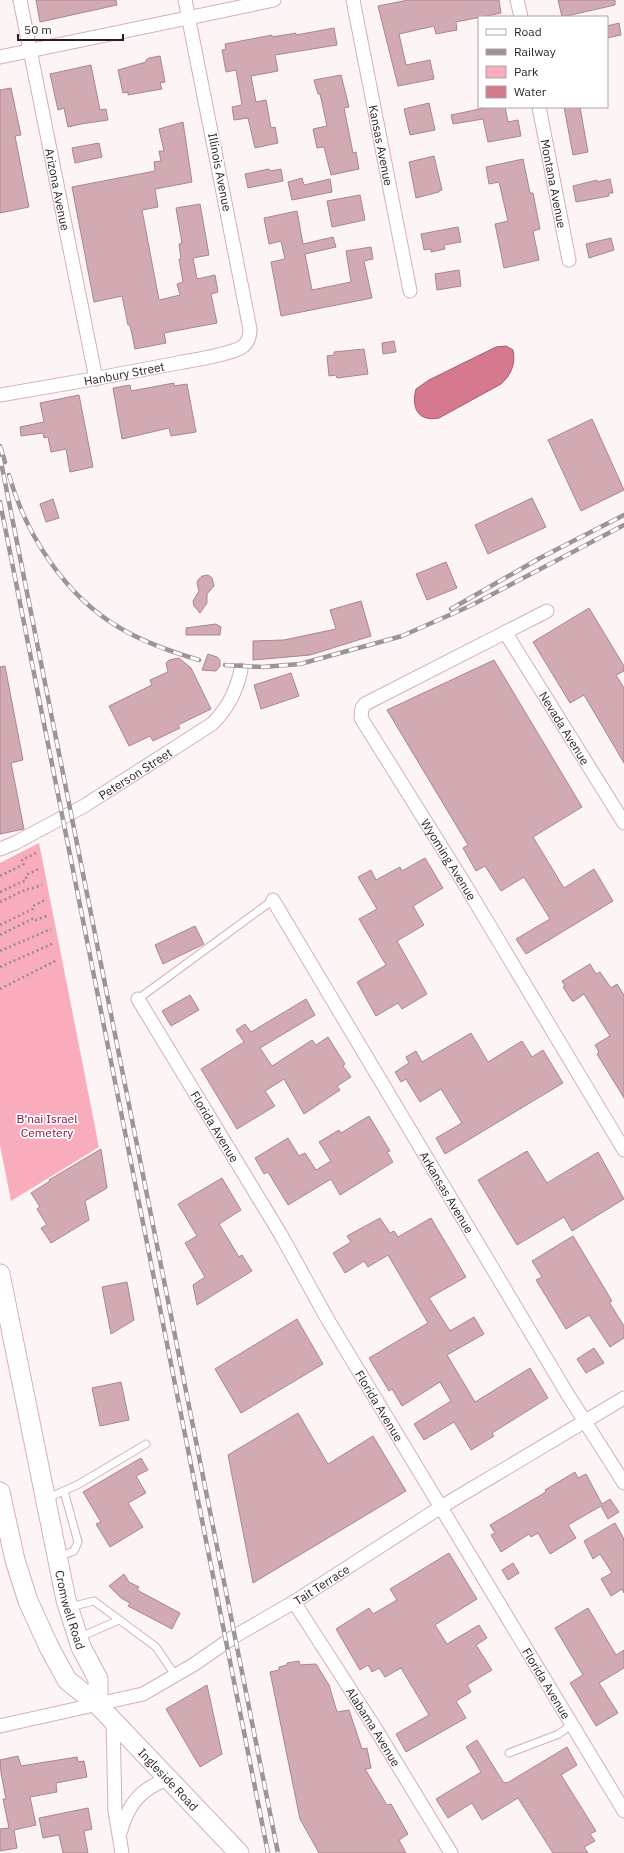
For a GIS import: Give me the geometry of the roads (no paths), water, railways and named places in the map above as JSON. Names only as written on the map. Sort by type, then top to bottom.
[{"type":"street","name":"Arizona Avenue","points":[[20,0],[96,379]]},
{"type":"street","name":"Illinois Avenue","points":[[185,0],[250,329],[250,337],[246,344]]},
{"type":"street","points":[[0,57],[30,52],[274,0]]},
{"type":"street","name":"Kansas Avenue","points":[[353,0],[410,291]]},
{"type":"street","points":[[517,0],[521,16]]},
{"type":"street","name":"Montana Avenue","points":[[539,108],[569,260]]},
{"type":"street","name":"Hanbury Street","points":[[0,395],[96,379],[202,358],[240,348],[246,344]]},
{"type":"street","name":"Wyoming Avenue","points":[[547,611],[365,704],[362,708],[361,718],[464,883],[624,1150]]},
{"type":"street","name":"Nevada Avenue","points":[[505,632],[624,823]]},
{"type":"street","name":"Peterson Street","points":[[0,848],[15,843],[84,806],[212,724],[231,701],[238,686],[241,670]]},
{"type":"street","name":"Arkansas Avenue","points":[[273,900],[568,1395],[624,1483]]},
{"type":"street","name":"Florida Avenue","points":[[138,999],[281,1235],[328,1320],[624,1811]]},
{"type":"street","name":"Cromwell Road","points":[[0,1276],[56,1557],[68,1608],[78,1638],[98,1679],[98,1705]]},
{"type":"street","name":"Tait Terrace","points":[[0,1726],[143,1694],[235,1636],[294,1602],[441,1507],[624,1398]]},
{"type":"street","points":[[0,1492],[15,1560],[26,1594],[49,1648],[68,1680],[98,1705]]},
{"type":"street","name":"Alabama Avenue","points":[[294,1602],[377,1731],[451,1853]]},
{"type":"street","name":"Ingleside Road","points":[[98,1705],[239,1853]]},
{"type":"street","points":[[113,1721],[115,1811],[122,1853]]},
{"type":"street","points":[[118,1836],[124,1818],[133,1803],[144,1791],[155,1783],[169,1779]]},
{"type":"lane","points":[[138,999],[273,900]]},
{"type":"lane","points":[[44,1499],[79,1484],[146,1444]]},
{"type":"lane","points":[[56,1557],[74,1551],[78,1542],[64,1491]]},
{"type":"lane","points":[[68,1608],[94,1601],[156,1647],[175,1675]]},
{"type":"lane","points":[[78,1638],[119,1620]]},
{"type":"lane","points":[[509,1753],[559,1734],[572,1724]]},
{"type":"water","points":[[506,346],[513,350],[514,360],[508,377],[501,384],[439,418],[432,419],[421,416],[416,408],[416,389],[429,380],[496,347]]},
{"type":"railway","points":[[0,446],[5,462]]},
{"type":"railway","points":[[0,457],[278,1853]]},
{"type":"railway","points":[[9,475],[16,497],[37,541],[50,562],[82,599],[100,615],[129,633],[159,647],[199,660]]},
{"type":"railway","points":[[0,502],[268,1853]]},
{"type":"railway","points":[[451,609],[540,558],[624,515]]},
{"type":"railway","points":[[225,665],[262,667],[300,664],[402,636],[470,606],[624,525]]},
{"type":"park label","name":"B’nai Israel Cemetery","points":[[47,1125]]}]
